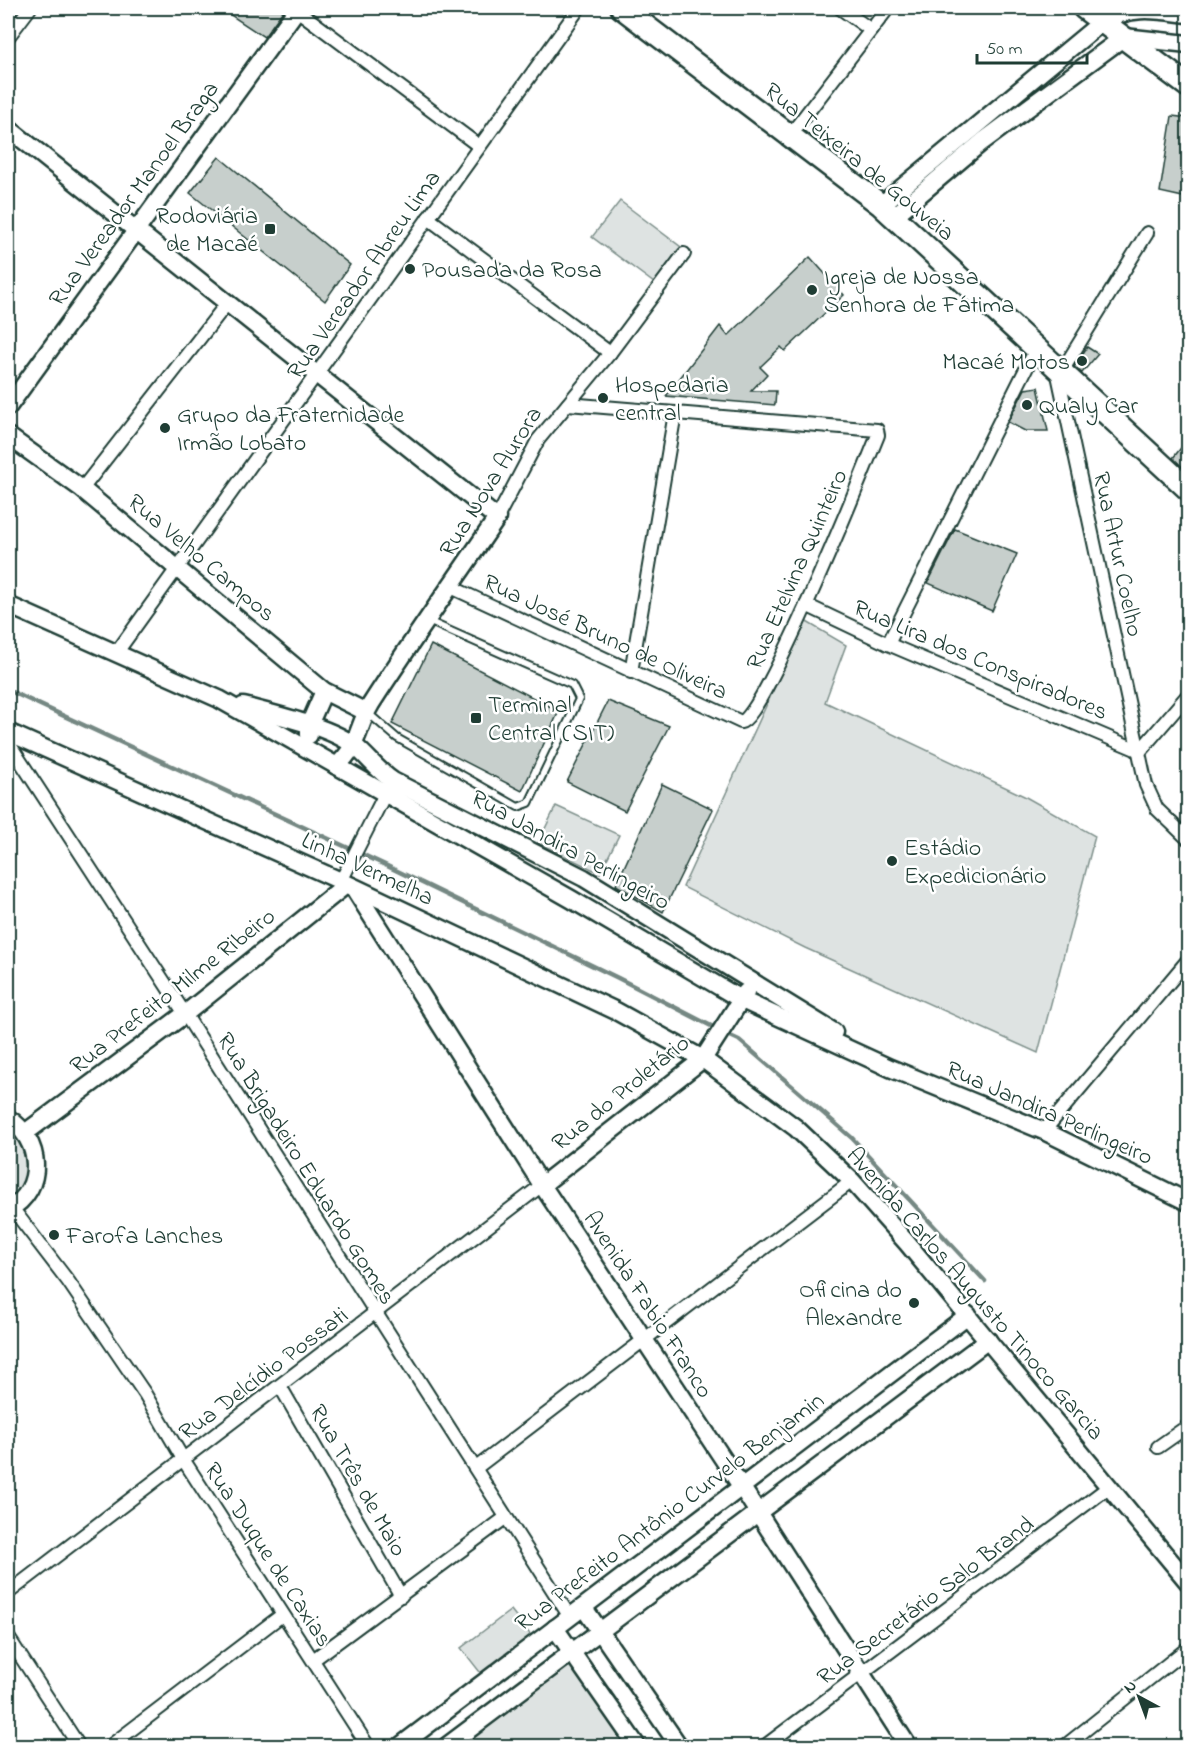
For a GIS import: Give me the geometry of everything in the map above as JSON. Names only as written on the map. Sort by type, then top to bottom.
[{"type":"highway","name":"Rua Teixeira de Gouveia","points":[[622,8],[791,134],[887,211],[1037,347],[1188,489]]},
{"type":"highway","points":[[1084,8],[1188,86]]},
{"type":"main road","name":"Rua Vereador Manoel Braga","points":[[8,407],[297,8]]},
{"type":"main road","points":[[887,211],[976,136],[1036,77],[1103,21],[1123,9],[1144,8],[1188,14]]},
{"type":"main road","points":[[976,136],[1049,91],[1124,37],[1188,44]]},
{"type":"main road","points":[[1036,77],[1049,91]]},
{"type":"main road","points":[[8,128],[134,231],[228,302],[497,518]]},
{"type":"main road","name":"Rua Velho Campos","points":[[8,436],[82,489],[324,691],[366,711]]},
{"type":"main road","name":"Rua Nova Aurora","points":[[355,746],[366,711],[425,620],[451,587],[497,518]]},
{"type":"main road","name":"Rua Jandira Perlingeiro","points":[[8,605],[219,699],[571,899],[742,1000],[890,1068],[1044,1131],[1188,1202]]},
{"type":"main road","points":[[308,750],[309,725],[324,691]]},
{"type":"main road","name":"Rua Jandira Perlingeiro","points":[[219,699],[309,725],[355,746],[376,769],[403,787],[584,878],[890,1068]]},
{"type":"main road","name":"Linha Vermelha","points":[[8,732],[347,884],[616,1011],[705,1056]]},
{"type":"main road","points":[[336,766],[355,746]]},
{"type":"main road","points":[[571,899],[573,889],[584,878]]},
{"type":"main road","name":"Avenida Fabio Franco","points":[[347,884],[379,928],[543,1185],[863,1673],[908,1746]]},
{"type":"main road","name":"Rua Prefeito Milme Ribeiro","points":[[26,1133],[185,1014],[347,884]]},
{"type":"main road","points":[[379,928],[389,916],[405,911]]},
{"type":"main road","points":[[742,1000],[746,991],[745,976]]},
{"type":"main road","name":"Rua do Proletário","points":[[543,1185],[705,1056],[742,1000]]},
{"type":"main road","name":"Avenida Carlos Augusto Tinoco Garcia","points":[[705,1056],[796,1128],[852,1181],[968,1315],[1188,1582]]},
{"type":"main road","points":[[8,1118],[26,1133],[35,1155],[33,1179],[28,1190],[10,1209]]},
{"type":"main road","name":"Rua Prefeito Antônio Curvelo Benjamin","points":[[400,1746],[968,1315]]},
{"type":"main road","points":[[447,1746],[988,1340]]},
{"type":"main road","points":[[577,1612],[599,1632],[679,1746]]},
{"type":"main road","points":[[555,1628],[634,1745]]},
{"type":"street","points":[[8,37],[30,8]]},
{"type":"street","points":[[297,8],[479,146]]},
{"type":"street","name":"Rua Vereador Abreu Lima","points":[[117,652],[176,566],[318,374],[579,8]]},
{"type":"street","points":[[840,8],[871,30]]},
{"type":"street","points":[[791,134],[888,8]]},
{"type":"street","points":[[428,218],[610,353]]},
{"type":"street","points":[[1059,369],[1147,232]]},
{"type":"street","name":"Rua Nova Aurora","points":[[497,518],[528,456],[610,353],[684,254]]},
{"type":"street","points":[[82,489],[228,302]]},
{"type":"street","points":[[888,644],[1037,347]]},
{"type":"street","name":"Rua Artur Coelho","points":[[1059,369],[1146,784],[1156,809],[1188,839]]},
{"type":"street","points":[[568,404],[675,413],[631,672]]},
{"type":"street","name":"Rua Etelvina Quinteiro","points":[[675,413],[877,430],[879,435],[806,605],[769,684],[744,722]]},
{"type":"street","name":"Rua José Bruno de Oliveira","points":[[451,587],[631,672],[744,722]]},
{"type":"street","name":"Rua Lira dos Conspiradores","points":[[806,605],[888,644],[1140,751]]},
{"type":"street","points":[[1140,751],[1188,695]]},
{"type":"street","name":"Rua Brigadeiro Eduardo Gomes","points":[[8,742],[185,1014],[375,1315],[476,1468],[505,1518],[577,1612]]},
{"type":"street","points":[[347,884],[351,860],[386,794]]},
{"type":"street","points":[[1044,1131],[1188,960]]},
{"type":"street","points":[[476,1468],[852,1181]]},
{"type":"street","name":"Rua Delcídio Possati","points":[[8,1593],[543,1185]]},
{"type":"street","name":"Rua Duque de Caxias","points":[[10,1209],[103,1331],[145,1394],[183,1459],[282,1615],[368,1746]]},
{"type":"street","name":"Rua Três de Maio","points":[[280,1386],[401,1596]]},
{"type":"street","points":[[1158,1447],[1188,1426]]},
{"type":"street","name":"Rua Secretário Salo Brand","points":[[765,1746],[1110,1486]]},
{"type":"street","points":[[313,1660],[505,1518]]},
{"type":"street","points":[[110,1746],[282,1615]]},
{"type":"street","points":[[8,1637],[79,1746]]},
{"type":"street","points":[[1065,1746],[1188,1648]]},
{"type":"lane","points":[[366,711],[397,738],[518,807],[530,803],[579,699],[577,690],[572,685],[425,620]]},
{"type":"shaded area","points":[[620,201],[681,247],[654,283],[592,237]]},
{"type":"shaded area","name":"Estádio Expedicionário","points":[[805,621],[846,645],[825,702],[1024,796],[1095,836],[1038,1053],[805,948],[683,887]]},
{"type":"shaded area","points":[[556,806],[619,835],[600,873],[538,843]]},
{"type":"shaded area","points":[[8,1123],[21,1134],[29,1173],[17,1195],[8,1201]]},
{"type":"shaded area","points":[[511,1610],[533,1638],[483,1676],[461,1648]]},
{"type":"shaded area","points":[[572,1666],[623,1740],[620,1746],[455,1746],[563,1668]]},
{"type":"building","points":[[220,8],[285,8],[264,37]]},
{"type":"building","points":[[1172,116],[1188,118],[1188,169],[1183,197],[1160,192]]},
{"type":"building","name":"Rodoviária de Macaé","points":[[219,157],[350,265],[325,301],[190,193]]},
{"type":"building","points":[[810,257],[844,295],[785,351],[781,347],[760,367],[767,374],[751,391],[776,391],[775,405],[666,396],[720,326],[728,336]]},
{"type":"building","points":[[1087,347],[1098,354],[1082,373],[1074,367]]},
{"type":"building","name":"Qualy Car","points":[[1038,387],[1048,431],[1025,431],[1008,422],[1025,389]]},
{"type":"building","points":[[1188,439],[1188,472],[1173,458]]},
{"type":"building","points":[[955,529],[1017,554],[992,611],[928,583]]},
{"type":"building","name":"Terminal Central (SIT)","points":[[431,645],[559,711],[522,791],[392,724]]},
{"type":"building","points":[[608,701],[669,726],[625,811],[567,782]]},
{"type":"building","points":[[662,784],[713,809],[663,912],[616,885]]},
{"type":"waterway","points":[[8,690],[383,864],[618,978],[717,1029]]},
{"type":"waterway","points":[[724,1033],[739,1040],[852,1138],[985,1281]]},
{"type":"place","name":"Rodoviária de Macaé","points":[[270,229]]},
{"type":"place","name":"Pousada da Rosa","points":[[410,269]]},
{"type":"place","name":"Igreja de Nossa Senhora de Fátima","points":[[812,290]]},
{"type":"place","name":"Macaé Motos","points":[[1082,361]]},
{"type":"place","name":"Hospedaria central","points":[[603,398]]},
{"type":"place","name":"Qualy Car","points":[[1027,405]]},
{"type":"place","name":"Grupo da Fraternidade Irmão Lobato","points":[[165,428]]},
{"type":"place","name":"Terminal Central (SIT)","points":[[476,718]]},
{"type":"place","name":"Estádio Expedicionário","points":[[892,861]]},
{"type":"place","name":"Farofa Lanches","points":[[54,1235]]},
{"type":"place","name":"Oficina do Alexandre","points":[[914,1303]]}]
